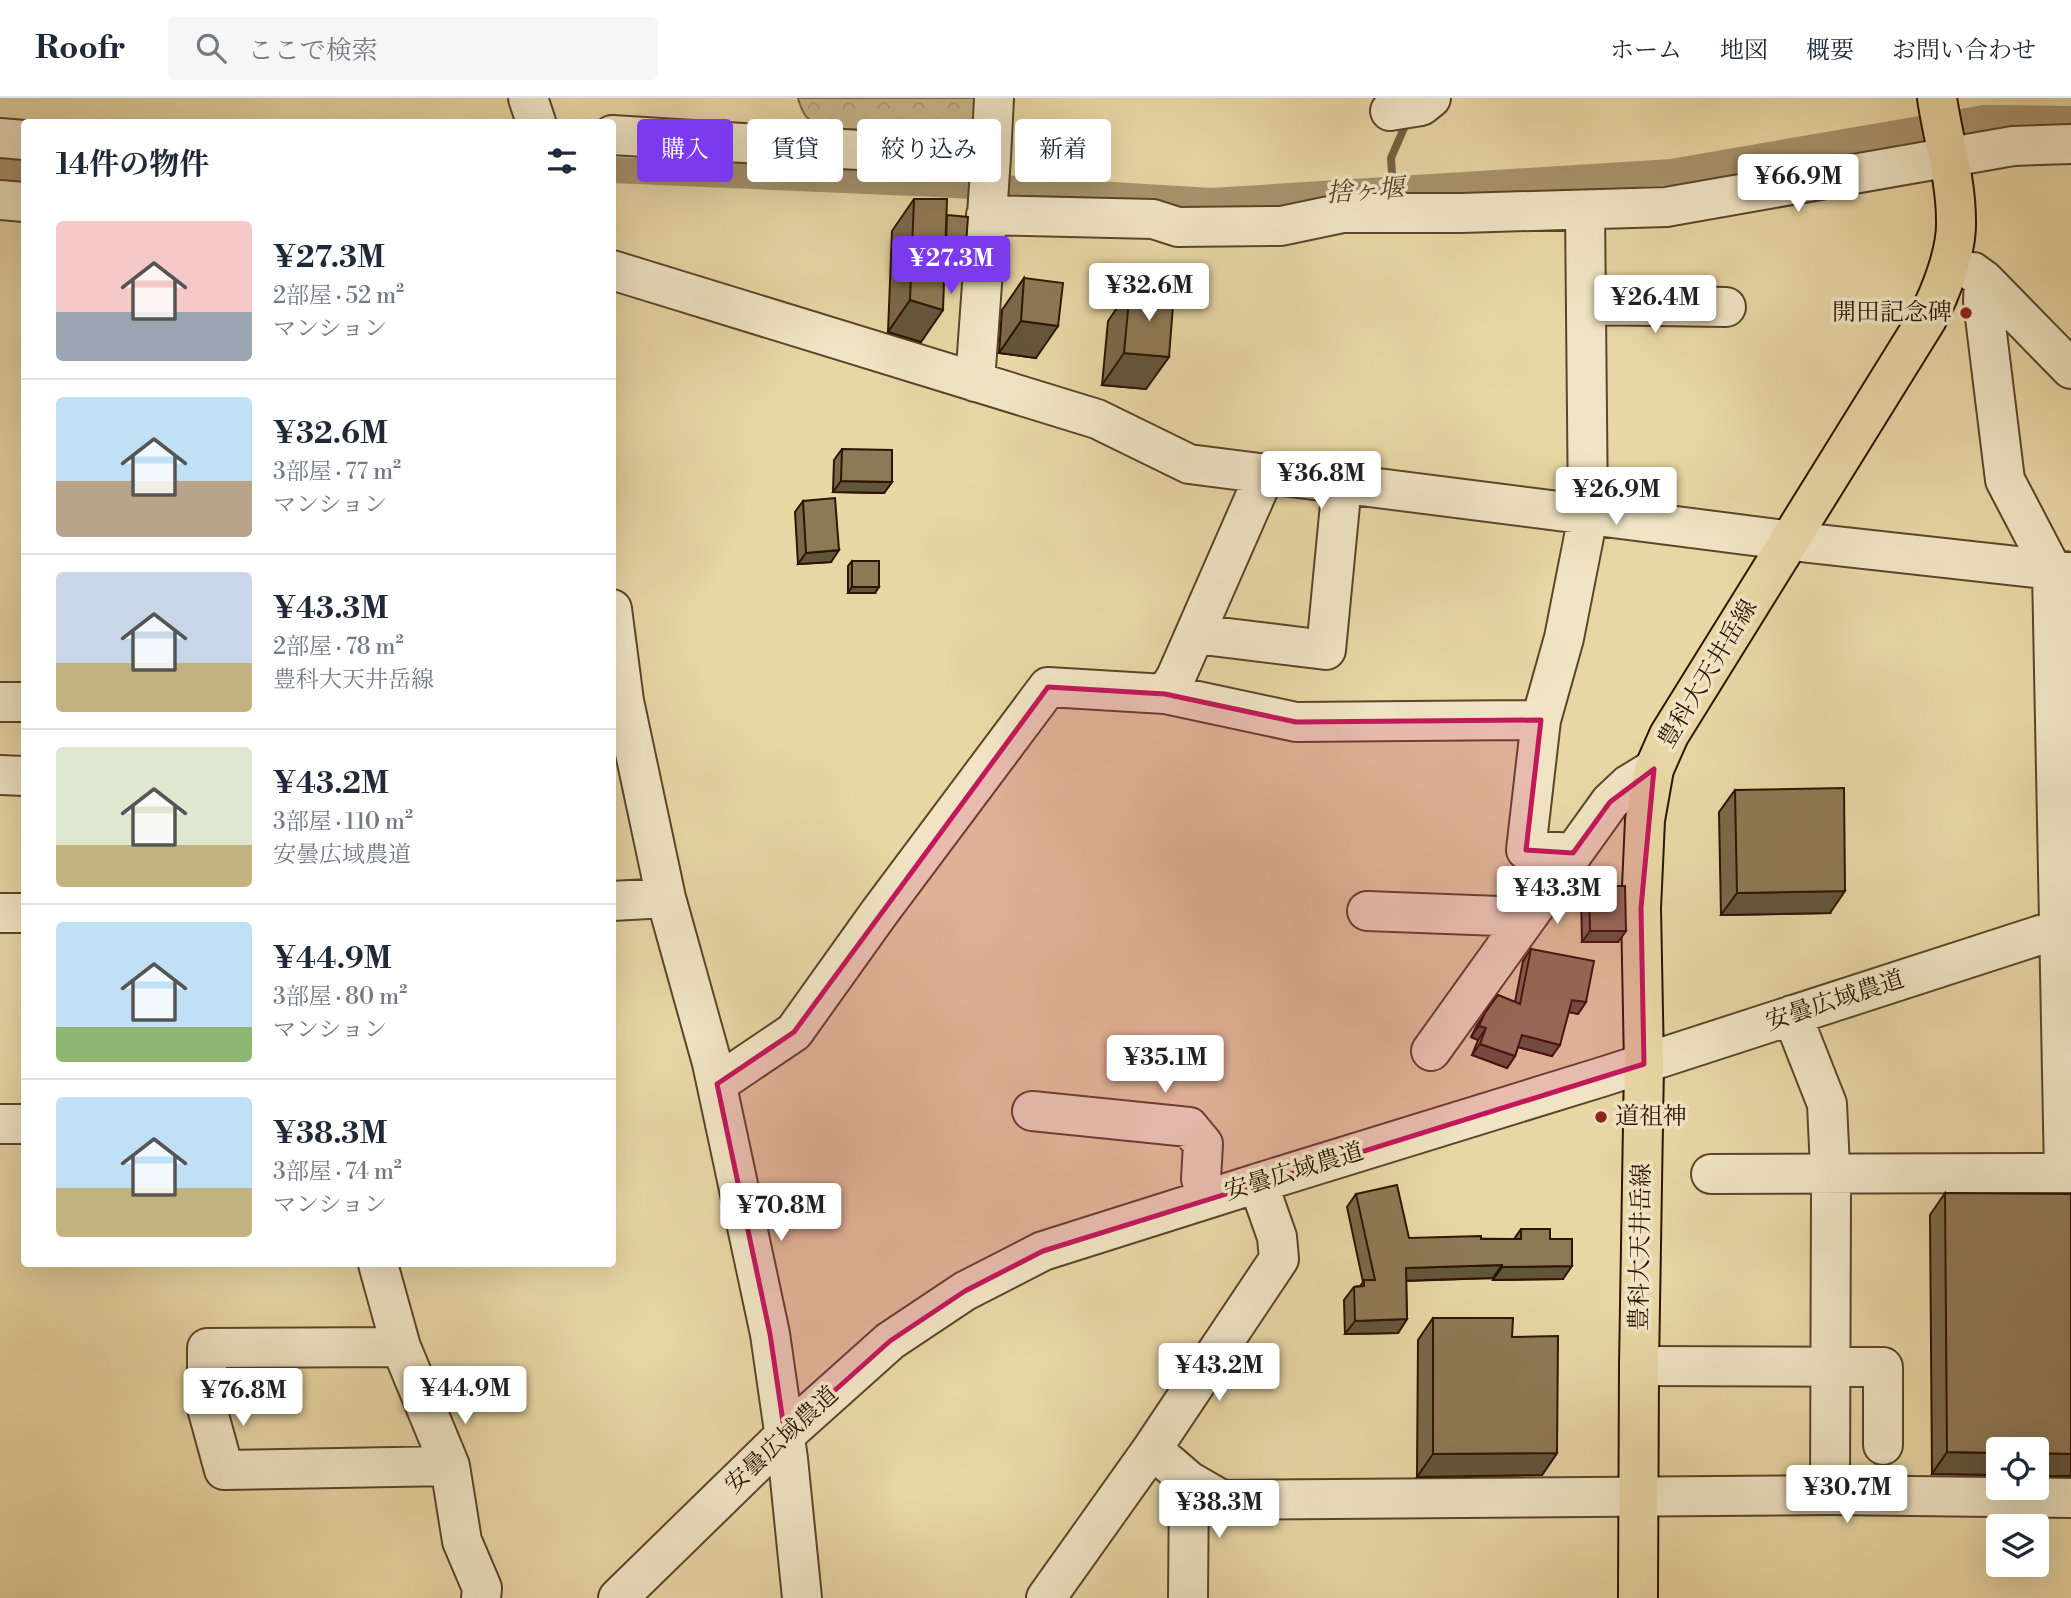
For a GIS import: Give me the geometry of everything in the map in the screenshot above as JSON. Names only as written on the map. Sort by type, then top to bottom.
[{"type":"main road","name":"豊科大天井岳線","points":[[1638,1598],[1644,1064],[1641,908],[1645,820],[1654,769],[1669,735],[1941,292],[1957,224],[1954,188],[1943,129]]},
{"type":"street","points":[[528,98],[535,119]]},
{"type":"street","points":[[993,119],[994,98]]},
{"type":"street","points":[[1391,111],[1421,106],[1431,98]]},
{"type":"street","points":[[986,215],[1153,219],[1178,228],[1280,226],[1343,213],[1666,207],[1943,129],[2013,146],[2071,144]]},
{"type":"street","points":[[616,135],[857,153]]},
{"type":"street","points":[[0,138],[21,140]]},
{"type":"street","points":[[975,382],[989,182]]},
{"type":"street","points":[[0,200],[21,202]]},
{"type":"street","points":[[1573,853],[1526,850],[1541,720],[1564,638],[1588,516],[1585,210]]},
{"type":"street","points":[[1950,257],[1984,280],[2071,369]]},
{"type":"street","points":[[616,271],[1097,419],[1189,464],[1588,516],[2062,571]]},
{"type":"street","points":[[1712,1174],[2067,1173],[2062,571],[2005,480],[1983,301],[1984,280]]},
{"type":"street","points":[[1586,304],[1726,307]]},
{"type":"street","points":[[1165,694],[1176,677],[1265,474]]},
{"type":"street","points":[[1195,634],[1325,650],[1342,484]]},
{"type":"street","points":[[616,640],[624,701],[666,898],[717,1084],[771,1334],[785,1435],[802,1598]]},
{"type":"street","points":[[717,1084],[794,1032],[879,913],[1048,687],[1165,694],[1296,722],[1541,720]]},
{"type":"street","points":[[0,702],[21,702]]},
{"type":"street","points":[[1431,1051],[1610,802],[1628,785],[1654,769]]},
{"type":"street","points":[[0,775],[21,776]]},
{"type":"street","points":[[616,901],[666,898]]},
{"type":"street","points":[[1367,911],[1526,917]]},
{"type":"street","points":[[0,913],[21,913]]},
{"type":"street","name":"安曇広域農道","points":[[618,1598],[785,1435],[890,1341],[965,1291],[1043,1251],[1644,1064],[2065,927]]},
{"type":"street","points":[[1793,1015],[1827,1104],[1830,1173],[1830,1495]]},
{"type":"street","points":[[1032,1111],[1189,1127],[1203,1144],[1201,1178]]},
{"type":"street","points":[[0,1124],[21,1124]]},
{"type":"street","points":[[1046,1598],[1152,1449],[1279,1259],[1277,1237],[1258,1182]]},
{"type":"street","points":[[379,1267],[401,1347],[450,1466],[462,1541],[482,1588],[481,1598]]},
{"type":"street","points":[[401,1347],[207,1348],[207,1408],[223,1470],[450,1466]]},
{"type":"street","points":[[1639,1366],[1883,1367],[1884,1445]]},
{"type":"street","points":[[1152,1449],[1189,1481],[1222,1500],[1830,1495],[2071,1498]]},
{"type":"street","points":[[1188,1598],[1189,1481]]},
{"type":"highlighted area","points":[[1048,687],[1165,694],[1296,722],[1541,720],[1526,850],[1573,853],[1610,802],[1654,769],[1641,908],[1644,1064],[1043,1251],[965,1291],[890,1341],[785,1435],[770,1334],[717,1084],[794,1032]]},
{"type":"green space","points":[[798,98],[981,98],[980,119],[857,119],[857,130],[843,129],[843,119],[809,119]]},
{"type":"building","points":[[914,199],[947,199],[943,310],[910,300]]},
{"type":"building","points":[[947,215],[968,217],[966,245],[946,243]]},
{"type":"building","points":[[1024,278],[1063,283],[1058,326],[1021,321]]},
{"type":"building","points":[[1130,289],[1174,293],[1169,357],[1124,353]]},
{"type":"building","points":[[842,449],[892,450],[892,482],[841,481]]},
{"type":"building","points":[[835,498],[839,550],[806,553],[803,501]]},
{"type":"building","points":[[852,561],[879,561],[879,587],[852,587]]},
{"type":"building","points":[[1844,788],[1845,891],[1737,893],[1735,790]]},
{"type":"building","points":[[1589,886],[1625,886],[1626,931],[1590,931]]},
{"type":"building","points":[[1531,949],[1594,961],[1586,1002],[1572,1000],[1560,1045],[1522,1035],[1515,1056],[1480,1044],[1486,1028],[1479,1026],[1498,995],[1520,1004]]},
{"type":"building","points":[[1397,1185],[1409,1238],[1481,1236],[1481,1239],[1521,1239],[1521,1229],[1550,1229],[1550,1239],[1572,1239],[1572,1266],[1406,1268],[1407,1319],[1355,1321],[1354,1287],[1364,1286],[1364,1280],[1375,1280],[1356,1194]]},
{"type":"building","points":[[1945,1193],[2071,1194],[2071,1454],[2049,1453],[2049,1437],[1986,1437],[1986,1453],[1947,1452]]},
{"type":"building","points":[[1433,1318],[1513,1318],[1512,1337],[1558,1336],[1557,1453],[1433,1454]]},
{"type":"waterway","name":"捨ヶ堰","points":[[616,170],[937,184],[1211,201],[1671,172],[1984,118],[2071,119]]},
{"type":"waterway","points":[[1393,189],[1391,158],[1408,119]]},
{"type":"waterway","name":"捨ヶ堰","points":[[0,168],[21,170]]},
{"type":"place","name":"開田記念碑","points":[[1966,313]]},
{"type":"place","name":"道祖神","points":[[1601,1117]]}]
